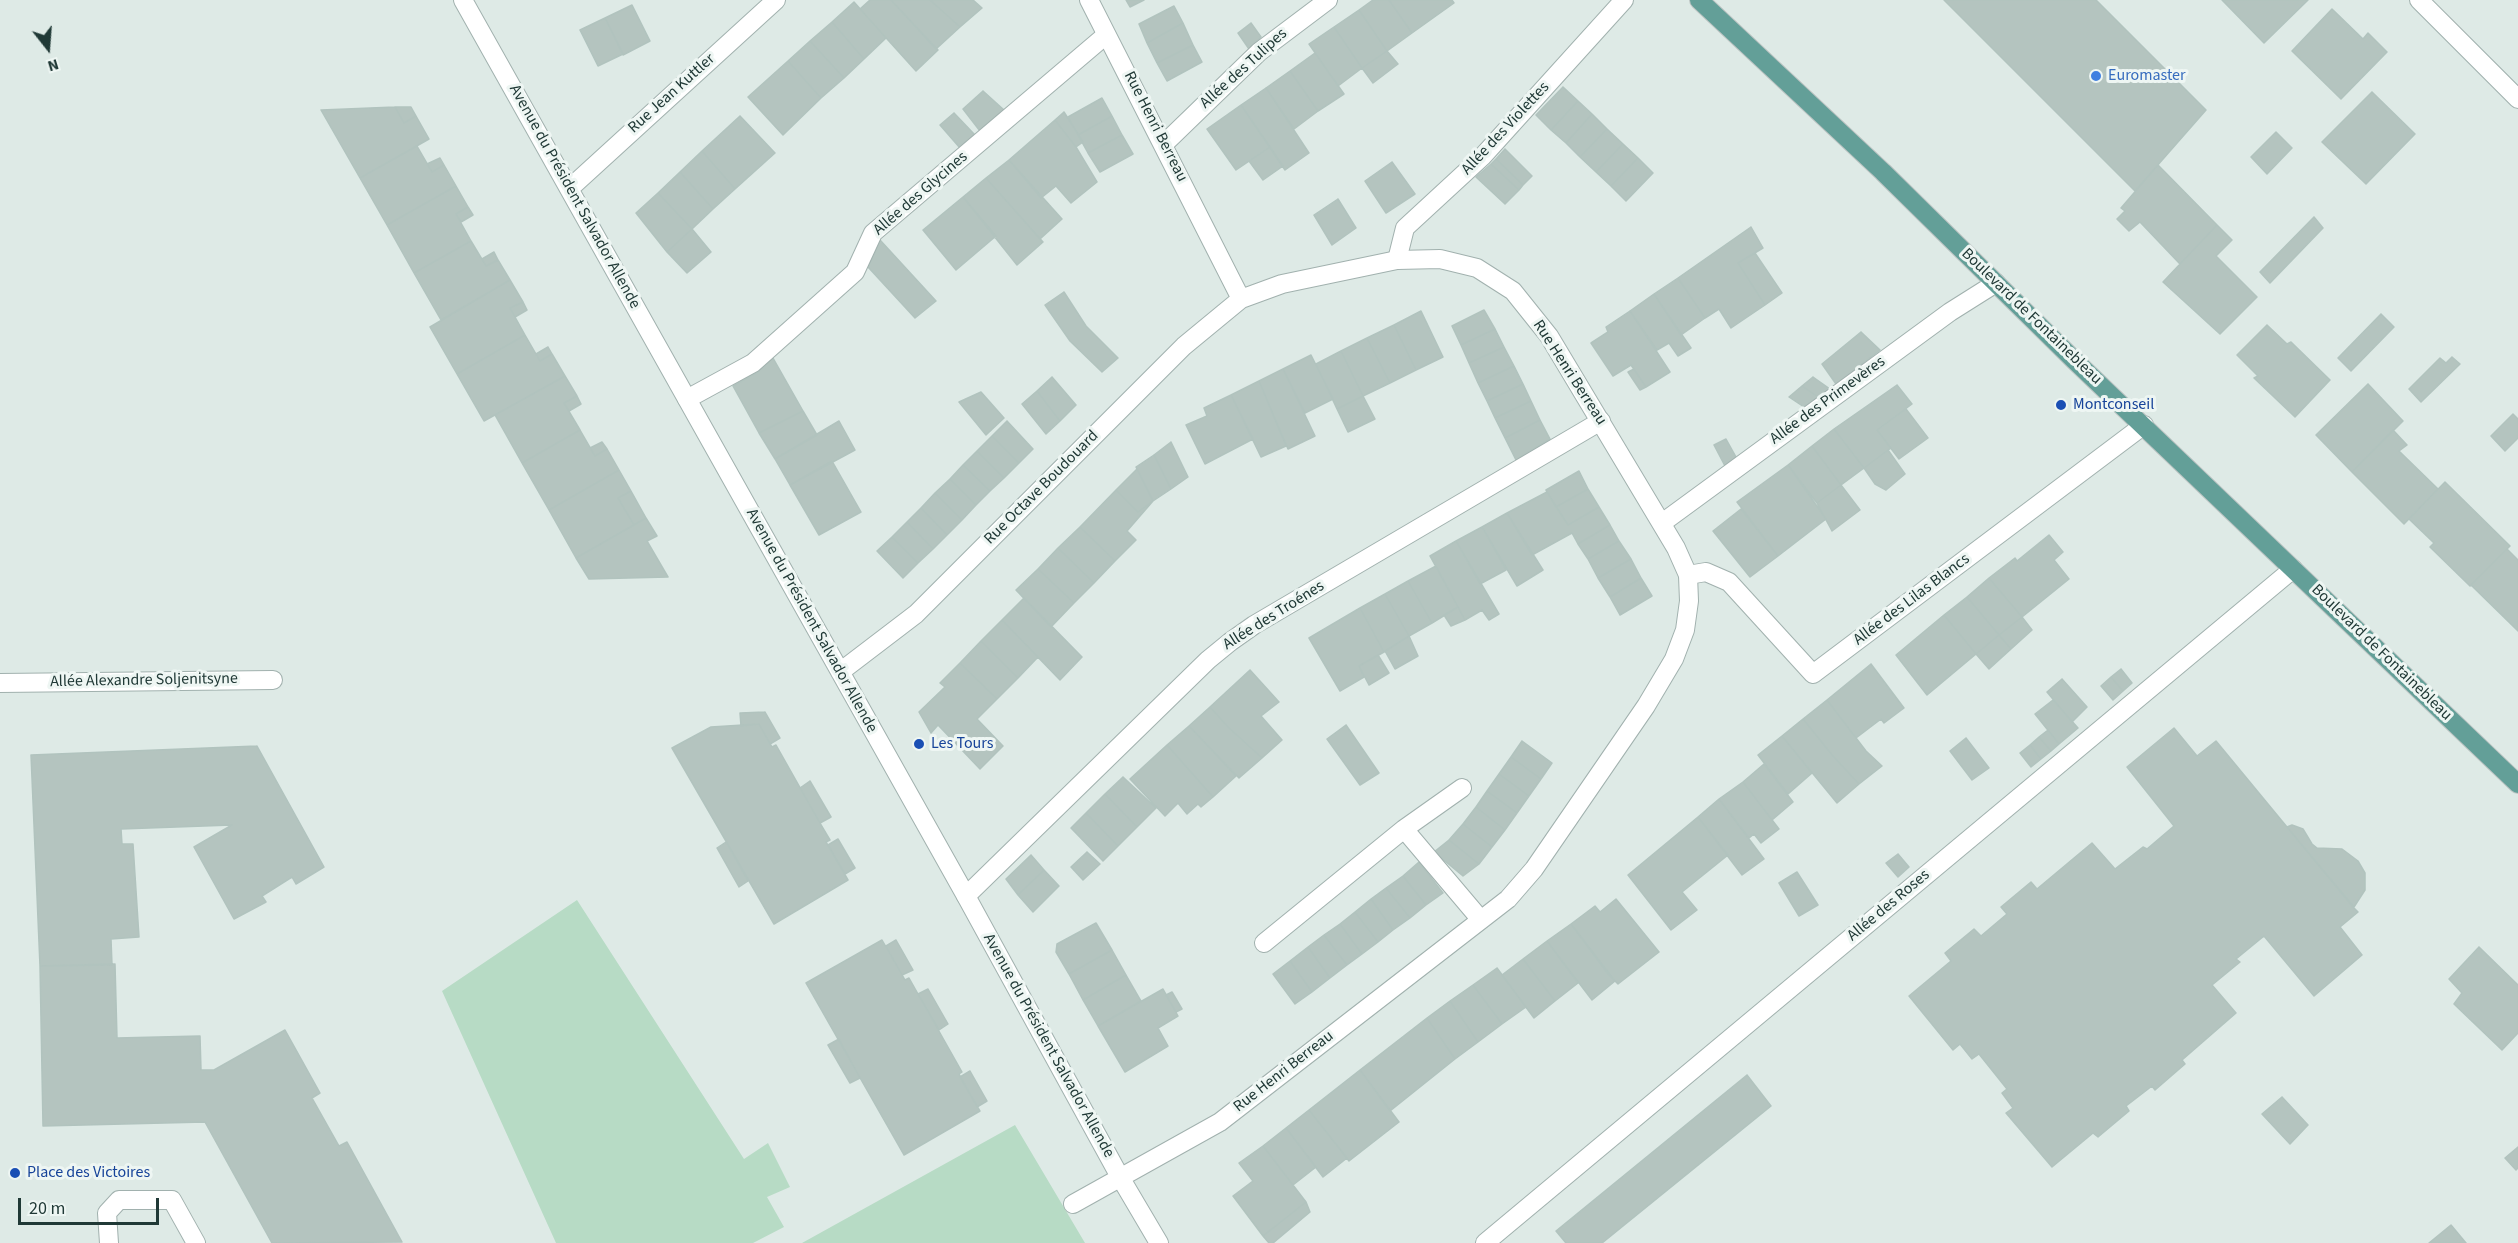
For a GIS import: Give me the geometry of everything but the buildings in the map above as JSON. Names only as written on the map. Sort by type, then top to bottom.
[{"type":"main road","name":"Boulevard de Fontainebleau","points":[[1698,0],[1883,172],[2518,784]]},
{"type":"street","name":"Avenue du Président Salvador Allende","points":[[463,0],[1159,1243]]},
{"type":"street","name":"Rue Jean Kuttler","points":[[569,189],[776,0]]},
{"type":"street","name":"Rue Henri Berreau","points":[[1072,1204],[1220,1122],[1508,899],[1534,869],[1646,706],[1674,659],[1685,630],[1689,601],[1688,574],[1662,523],[1549,336],[1513,291],[1477,268],[1440,259],[1397,260],[1282,284],[1241,299],[1089,0]]},
{"type":"street","name":"Allée des Tulipes","points":[[1164,144],[1259,52],[1328,0]]},
{"type":"street","name":"Allée des Violettes","points":[[1397,260],[1405,228],[1482,157],[1624,0]]},
{"type":"street","points":[[2420,0],[2518,99]]},
{"type":"street","name":"Allée des Glycines","points":[[687,399],[753,363],[855,272],[873,232],[1106,35]]},
{"type":"street","name":"Allée des Primevères","points":[[1662,523],[1950,312],[1996,283]]},
{"type":"street","name":"Rue Octave Boudouard","points":[[840,672],[916,614],[1184,346],[1241,299]]},
{"type":"street","name":"Allée des Troénes","points":[[966,896],[1200,668],[1230,642],[1254,625],[1601,421]]},
{"type":"street","name":"Allée des Lilas Blancs","points":[[1688,574],[1706,572],[1729,582],[1813,674],[2144,425]]},
{"type":"street","name":"Allée des Roses","points":[[1485,1243],[2293,569]]},
{"type":"street","name":"Allée Alexandre Soljenitsyne","points":[[8,682],[273,680]]},
{"type":"street","points":[[1264,943],[1404,829],[1462,788]]},
{"type":"street","points":[[1404,829],[1481,920]]},
{"type":"street","points":[[109,1243],[107,1214],[119,1200],[172,1200],[196,1243]]},
{"type":"green space","points":[[577,900],[744,1159],[768,1143],[790,1187],[767,1197],[784,1227],[753,1243],[556,1243],[442,991]]},
{"type":"green space","points":[[1015,1125],[1085,1243],[802,1243]]},
{"type":"place","name":"Euromaster","points":[[2096,76]]},
{"type":"place","name":"Montconseil","points":[[2061,405]]},
{"type":"place","name":"Les Tours","points":[[919,744]]},
{"type":"place","name":"Place des Victoires","points":[[15,1173]]}]
